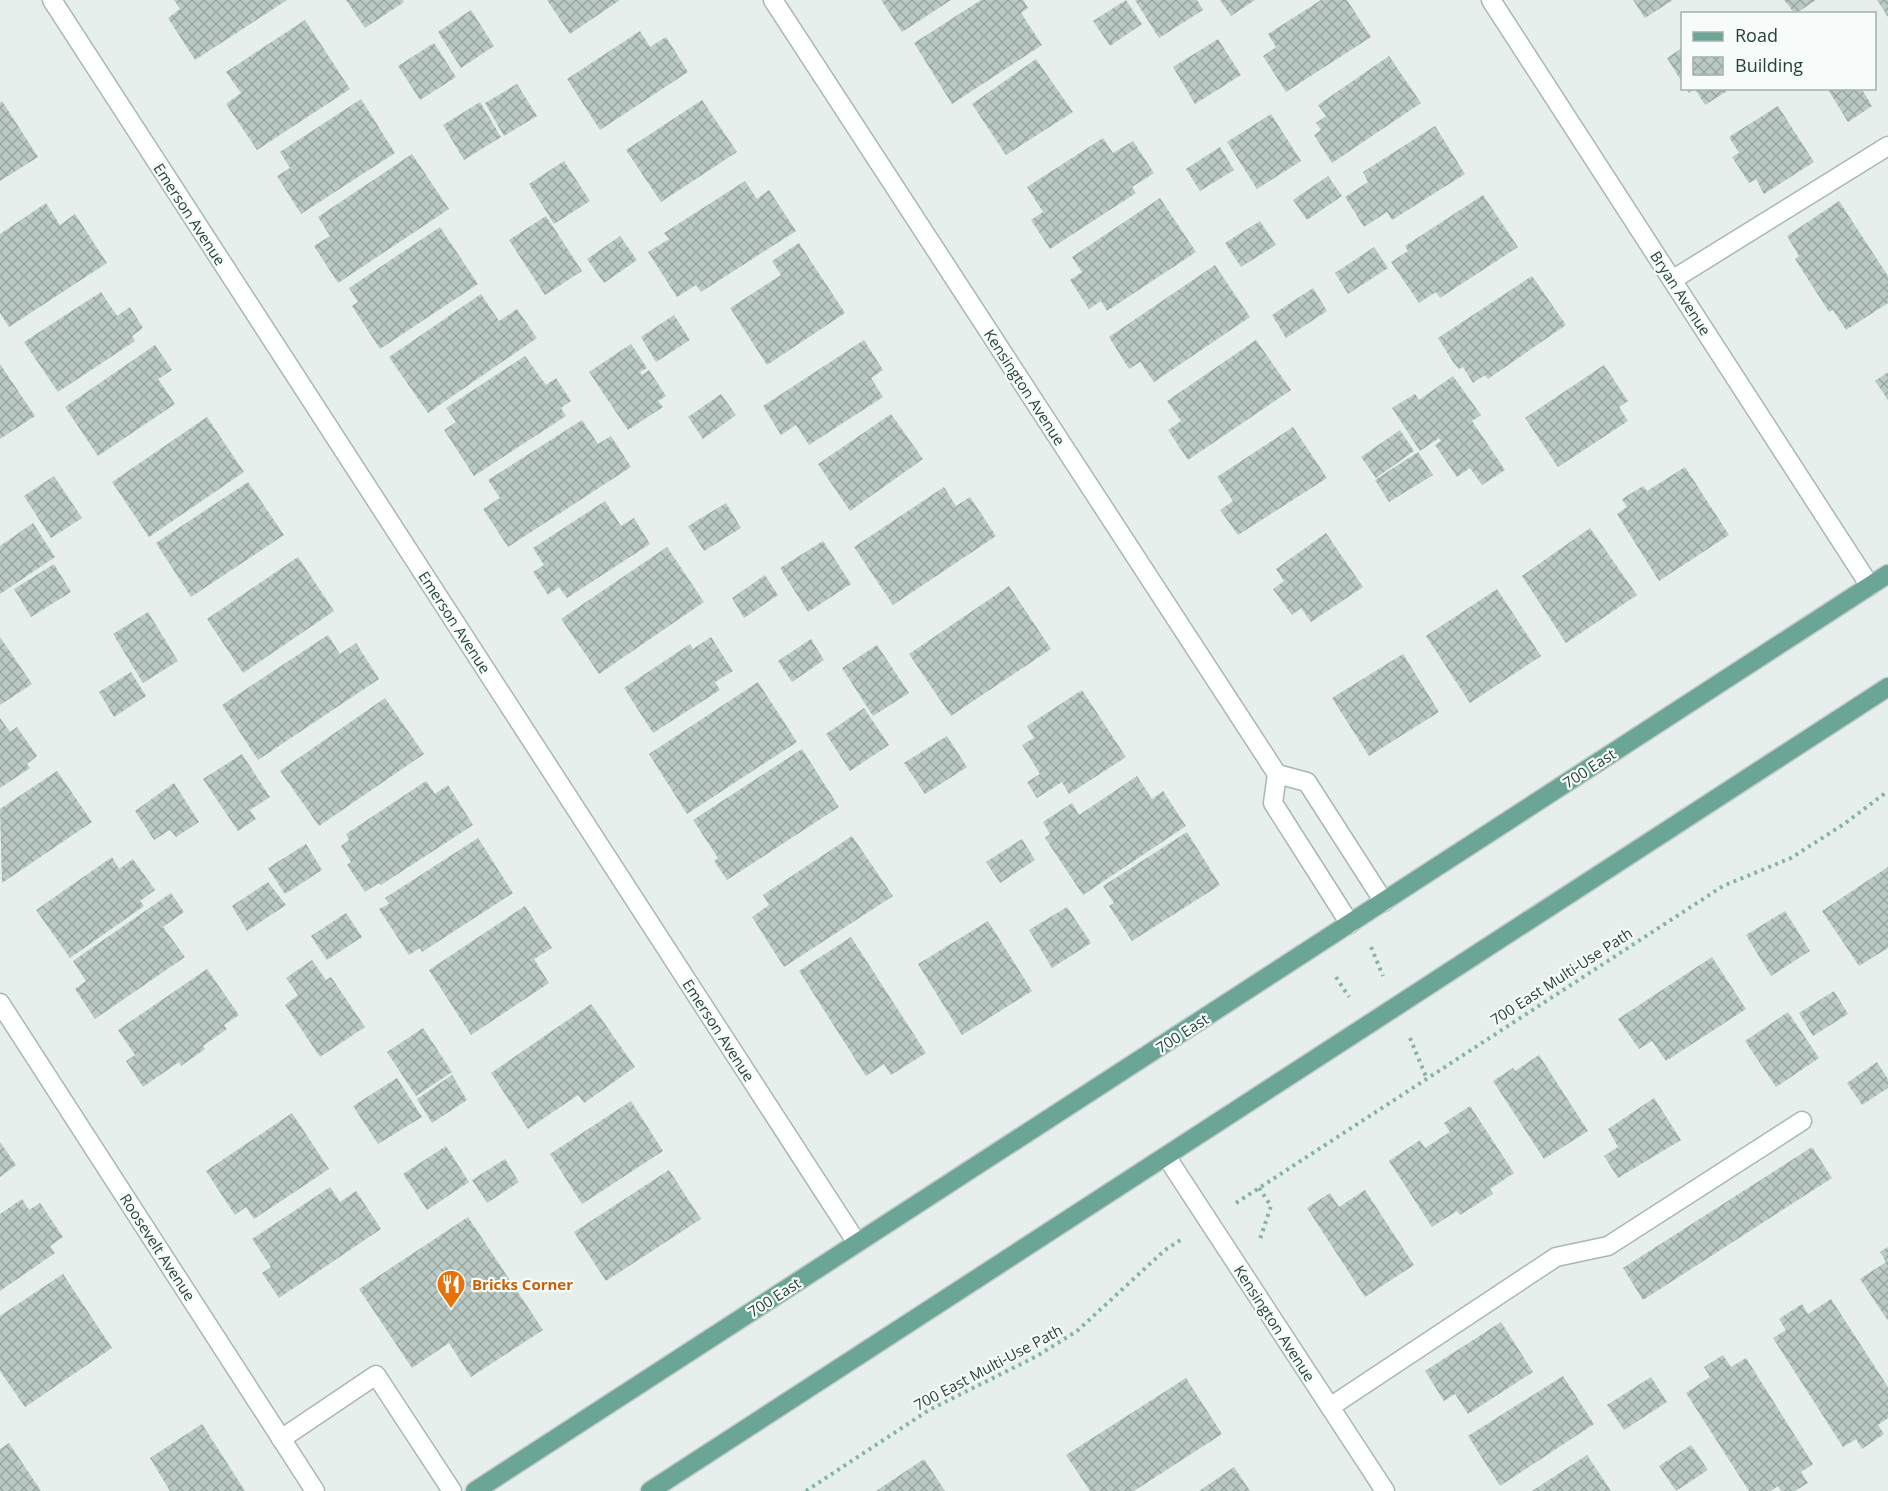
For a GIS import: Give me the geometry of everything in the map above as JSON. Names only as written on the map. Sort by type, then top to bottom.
[{"type":"main road","name":"700 East","points":[[475,1491],[1888,574]]},
{"type":"main road","points":[[650,1491],[1888,687]]},
{"type":"street","name":"Emerson Avenue","points":[[52,0],[858,1243]]},
{"type":"street","name":"Kensington Avenue","points":[[772,0],[1277,774]]},
{"type":"street","name":"Bryan Avenue","points":[[1491,0],[1870,586]]},
{"type":"street","points":[[1672,280],[1888,146]]},
{"type":"street","points":[[1350,924],[1273,804],[1277,774],[1307,782],[1384,902]]},
{"type":"street","name":"Roosevelt Avenue","points":[[0,1004],[315,1491]]},
{"type":"street","points":[[1330,1407],[1556,1257],[1608,1246],[1802,1121]]},
{"type":"street","name":"Kensington Avenue","points":[[1166,1156],[1385,1491]]},
{"type":"street","points":[[281,1439],[376,1375],[452,1491]]},
{"type":"path","name":"700 East Multi-Use Path","points":[[1253,1192],[1723,886],[1791,858],[1844,824],[1888,791]]},
{"type":"path","points":[[1373,951],[1383,976]]},
{"type":"path","points":[[1336,977],[1349,997]]},
{"type":"path","points":[[1416,1054],[1426,1079]]},
{"type":"path","points":[[1259,1188],[1271,1206]]},
{"type":"path","name":"700 East Multi-Use Path","points":[[806,1491],[929,1410],[1037,1356],[1077,1331],[1169,1248]]},
{"type":"building","points":[[174,0],[287,0],[195,60],[168,18],[180,9]]},
{"type":"building","points":[[346,0],[403,0],[404,2],[365,28]]},
{"type":"building","points":[[547,0],[620,0],[570,34]]},
{"type":"building","points":[[881,0],[951,0],[902,32]]},
{"type":"building","points":[[981,0],[1023,0],[1028,8],[1021,13],[1042,45],[952,104],[914,43]]},
{"type":"building","points":[[1126,0],[1142,24],[1110,46],[1093,21]]},
{"type":"building","points":[[1135,0],[1197,0],[1203,10],[1159,38]]},
{"type":"building","points":[[1220,0],[1255,0],[1231,16]]},
{"type":"building","points":[[1321,0],[1347,0],[1371,37],[1286,92],[1263,56],[1276,47],[1268,34]]},
{"type":"building","points":[[1633,0],[1673,0],[1645,18]]},
{"type":"building","points":[[1784,0],[1816,0],[1798,12],[1793,12]]},
{"type":"building","points":[[1877,0],[1888,0],[1888,17]]},
{"type":"building","points":[[471,10],[494,46],[461,68],[438,32]]},
{"type":"building","points":[[305,20],[350,89],[257,150],[226,104],[241,93],[226,72]]},
{"type":"building","points":[[640,31],[650,47],[666,37],[688,72],[600,130],[567,79]]},
{"type":"building","points":[[1218,39],[1241,75],[1195,104],[1173,67]]},
{"type":"building","points":[[434,43],[456,77],[420,100],[398,66]]},
{"type":"building","points":[[1681,49],[1681,80],[1667,58]]},
{"type":"building","points":[[1389,56],[1421,103],[1332,163],[1314,135],[1321,130],[1316,123],[1326,116],[1318,105]]},
{"type":"building","points":[[1036,59],[1073,112],[1006,155],[972,104]]},
{"type":"building","points":[[517,84],[537,116],[504,136],[485,103]]},
{"type":"building","points":[[1696,90],[1729,90],[1705,105]]},
{"type":"building","points":[[1828,90],[1862,90],[1872,106],[1848,122]]},
{"type":"building","points":[[361,99],[395,153],[301,214],[277,176],[290,168],[280,152]]},
{"type":"building","points":[[702,100],[737,152],[661,202],[626,150]]},
{"type":"building","points":[[2,101],[38,157],[0,181],[0,103]]},
{"type":"building","points":[[480,102],[501,137],[464,160],[443,125]]},
{"type":"building","points":[[1778,106],[1814,162],[1764,194],[1756,179],[1749,183],[1732,157],[1739,153],[1729,137]]},
{"type":"building","points":[[1271,114],[1301,161],[1257,189],[1227,142]]},
{"type":"building","points":[[1435,126],[1465,174],[1392,220],[1387,212],[1364,227],[1345,197],[1368,182],[1363,172]]},
{"type":"building","points":[[1103,138],[1113,153],[1133,141],[1154,173],[1132,187],[1136,193],[1050,249],[1031,220],[1043,212],[1027,187]]},
{"type":"building","points":[[1220,147],[1234,170],[1200,191],[1186,169]]},
{"type":"building","points":[[412,154],[449,209],[338,283],[314,246],[330,236],[318,217]]},
{"type":"building","points":[[564,161],[590,201],[554,224],[529,184]]},
{"type":"building","points":[[1328,176],[1342,196],[1307,220],[1293,200]]},
{"type":"building","points":[[745,181],[757,199],[769,190],[796,231],[701,292],[696,285],[677,297],[648,252],[669,239],[664,233]]},
{"type":"building","points":[[1483,195],[1518,247],[1440,298],[1436,292],[1419,303],[1391,262],[1408,251],[1405,246]]},
{"type":"building","points":[[1160,198],[1196,252],[1107,311],[1101,301],[1089,309],[1070,280],[1082,272],[1072,257]]},
{"type":"building","points":[[1839,201],[1888,276],[1888,303],[1846,330],[1833,310],[1829,312],[1795,259],[1799,256],[1787,236]]},
{"type":"building","points":[[46,203],[60,225],[75,214],[107,263],[9,327],[0,313],[0,234]]},
{"type":"building","points":[[546,216],[582,271],[545,295],[509,240]]},
{"type":"building","points":[[1260,221],[1276,245],[1241,267],[1225,243]]},
{"type":"building","points":[[440,227],[478,284],[380,349],[352,306],[358,302],[349,288]]},
{"type":"building","points":[[620,236],[637,260],[604,283],[587,259]]},
{"type":"building","points":[[799,243],[845,313],[767,365],[730,308],[781,275],[772,261]]},
{"type":"building","points":[[1374,247],[1388,268],[1348,294],[1335,273]]},
{"type":"building","points":[[1215,265],[1250,317],[1154,382],[1140,362],[1129,369],[1109,337]]},
{"type":"building","points":[[1532,276],[1566,325],[1488,379],[1485,375],[1473,383],[1463,367],[1459,369],[1453,362],[1438,338]]},
{"type":"building","points":[[1313,288],[1327,311],[1286,338],[1272,315]]},
{"type":"building","points":[[101,292],[117,316],[130,307],[143,328],[132,336],[135,341],[58,392],[24,342]]},
{"type":"building","points":[[481,294],[499,321],[517,309],[537,338],[428,413],[389,357]]},
{"type":"building","points":[[674,315],[690,340],[656,362],[641,337]]},
{"type":"building","points":[[864,340],[883,370],[871,378],[883,397],[809,445],[796,425],[781,435],[763,406]]},
{"type":"building","points":[[1256,340],[1291,390],[1188,460],[1168,430],[1181,421],[1167,401]]},
{"type":"building","points":[[631,344],[647,368],[640,372],[642,375],[649,370],[666,396],[658,401],[663,407],[628,430],[589,372]]},
{"type":"building","points":[[155,345],[172,370],[158,379],[175,404],[98,456],[65,407]]},
{"type":"building","points":[[525,356],[546,385],[556,378],[571,401],[561,408],[566,416],[474,476],[444,430],[456,422],[446,408]]},
{"type":"building","points":[[0,364],[35,416],[0,439]]},
{"type":"building","points":[[1604,365],[1628,401],[1619,407],[1628,421],[1558,467],[1525,418]]},
{"type":"building","points":[[1888,372],[1888,400],[1875,381]]},
{"type":"building","points":[[1453,376],[1481,415],[1472,421],[1505,470],[1482,485],[1470,468],[1457,477],[1435,445],[1441,441],[1439,438],[1420,451],[1392,408],[1415,394],[1419,400]]},
{"type":"building","points":[[721,394],[736,415],[703,439],[688,417]]},
{"type":"building","points":[[891,414],[923,459],[850,511],[818,464]]},
{"type":"building","points":[[207,417],[244,472],[149,537],[112,482]]},
{"type":"building","points":[[582,420],[598,444],[611,436],[631,467],[508,547],[483,509],[500,498],[488,480]]},
{"type":"building","points":[[1293,427],[1327,478],[1238,535],[1220,510],[1233,501],[1217,477]]},
{"type":"building","points":[[1400,430],[1414,451],[1376,478],[1361,457]]},
{"type":"building","points":[[1418,452],[1433,475],[1389,502],[1375,480]]},
{"type":"building","points":[[1685,467],[1729,535],[1659,581],[1617,514],[1627,507],[1622,499],[1643,486],[1647,491]]},
{"type":"building","points":[[54,476],[82,518],[51,538],[24,496]]},
{"type":"building","points":[[248,482],[284,535],[191,597],[156,543]]},
{"type":"building","points":[[944,487],[956,506],[970,497],[996,536],[893,605],[854,547]]},
{"type":"building","points":[[605,501],[621,526],[634,518],[650,544],[567,598],[559,587],[548,595],[533,572],[544,565],[533,548]]},
{"type":"building","points":[[726,503],[741,528],[704,551],[688,526]]},
{"type":"building","points":[[33,523],[55,557],[0,594],[0,546]]},
{"type":"building","points":[[1590,528],[1637,595],[1566,643],[1522,576]]},
{"type":"building","points":[[1326,533],[1363,587],[1311,622],[1301,608],[1292,615],[1273,589],[1284,581],[1276,569]]},
{"type":"building","points":[[823,541],[851,584],[808,612],[780,568]]},
{"type":"building","points":[[667,547],[704,602],[599,674],[561,619]]},
{"type":"building","points":[[298,557],[334,611],[243,673],[207,619]]},
{"type":"building","points":[[54,564],[71,592],[31,617],[14,589]]},
{"type":"building","points":[[765,575],[778,595],[744,618],[732,598]]},
{"type":"building","points":[[1009,586],[1051,649],[951,716],[909,654]]},
{"type":"building","points":[[1497,589],[1541,656],[1470,703],[1426,636]]},
{"type":"building","points":[[148,612],[178,661],[143,683],[113,634]]},
{"type":"building","points":[[328,635],[340,654],[356,643],[379,679],[258,760],[222,705]]},
{"type":"building","points":[[0,637],[32,684],[0,705]]},
{"type":"building","points":[[711,637],[733,671],[715,682],[720,690],[653,733],[624,688],[690,644],[693,649]]},
{"type":"building","points":[[811,639],[824,660],[792,682],[778,661]]},
{"type":"building","points":[[877,645],[909,693],[873,716],[842,668]]},
{"type":"building","points":[[1403,654],[1439,712],[1369,756],[1332,698]]},
{"type":"building","points":[[131,672],[146,696],[114,717],[99,692]]},
{"type":"building","points":[[758,682],[797,742],[687,814],[649,754]]},
{"type":"building","points":[[1082,690],[1126,757],[1069,794],[1062,782],[1037,798],[1027,782],[1040,774],[1022,745],[1034,738],[1027,726]]},
{"type":"building","points":[[385,698],[424,754],[319,826],[280,771]]},
{"type":"building","points":[[864,708],[889,745],[850,771],[826,734]]},
{"type":"building","points":[[0,718],[10,732],[17,727],[37,756],[27,764],[30,768],[0,788]]},
{"type":"building","points":[[947,736],[967,767],[925,794],[904,763]]},
{"type":"building","points":[[802,749],[839,807],[727,880],[714,861],[718,858],[693,820]]},
{"type":"building","points":[[242,754],[270,797],[250,810],[256,819],[238,831],[203,779]]},
{"type":"building","points":[[57,771],[92,822],[2,883],[0,809]]},
{"type":"building","points":[[1137,776],[1152,799],[1163,791],[1186,826],[1083,895],[1045,838],[1050,834],[1043,822],[1072,803],[1079,815]]},
{"type":"building","points":[[426,781],[435,794],[448,785],[473,825],[381,885],[379,883],[365,892],[347,865],[351,862],[341,846],[349,840],[346,834]]},
{"type":"building","points":[[174,783],[199,822],[176,837],[170,830],[154,840],[135,811]]},
{"type":"building","points":[[1187,832],[1220,885],[1132,941],[1109,906],[1114,903],[1103,886]]},
{"type":"building","points":[[852,836],[893,896],[784,967],[752,917],[769,905],[763,895]]},
{"type":"building","points":[[478,838],[513,893],[422,952],[420,948],[409,955],[379,909],[389,904],[385,898]]},
{"type":"building","points":[[1022,839],[1035,860],[1000,883],[986,862]]},
{"type":"building","points":[[306,844],[322,870],[285,894],[268,868]]},
{"type":"building","points":[[112,857],[119,869],[133,859],[155,890],[140,901],[144,906],[70,958],[36,910]]},
{"type":"building","points":[[1888,867],[1888,948],[1859,966],[1822,911]]},
{"type":"building","points":[[268,882],[286,905],[247,931],[232,906]]},
{"type":"building","points":[[171,893],[184,912],[163,927],[185,957],[95,1019],[75,989],[86,981],[73,961]]},
{"type":"building","points":[[525,906],[552,948],[534,959],[549,983],[471,1035],[429,970]]},
{"type":"building","points":[[1067,907],[1091,943],[1052,968],[1029,930]]},
{"type":"building","points":[[1785,911],[1810,951],[1771,976],[1746,935]]},
{"type":"building","points":[[346,913],[362,937],[327,960],[311,936]]},
{"type":"building","points":[[988,921],[1032,991],[962,1035],[918,964]]},
{"type":"building","points":[[851,937],[926,1053],[891,1075],[884,1064],[866,1076],[799,971]]},
{"type":"building","points":[[1712,957],[1746,1009],[1666,1061],[1652,1041],[1639,1049],[1618,1019]]},
{"type":"building","points":[[312,960],[326,980],[331,977],[365,1027],[320,1057],[285,1005],[298,995],[286,978]]},
{"type":"building","points":[[207,969],[239,1015],[224,1025],[227,1029],[203,1046],[205,1049],[181,1066],[179,1062],[143,1087],[126,1061],[135,1055],[118,1030]]},
{"type":"building","points":[[1834,991],[1848,1014],[1813,1036],[1799,1013]]},
{"type":"building","points":[[591,1004],[635,1067],[584,1103],[578,1095],[528,1129],[491,1073]]},
{"type":"building","points":[[1788,1012],[1819,1058],[1776,1087],[1745,1041]]},
{"type":"building","points":[[423,1028],[452,1072],[416,1096],[387,1052]]},
{"type":"building","points":[[1539,1055],[1588,1131],[1544,1159],[1493,1081],[1513,1068],[1515,1071]]},
{"type":"building","points":[[1877,1062],[1888,1079],[1888,1088],[1862,1105],[1847,1083]]},
{"type":"building","points":[[452,1075],[467,1100],[432,1123],[417,1099]]},
{"type":"building","points":[[397,1078],[422,1117],[378,1144],[353,1106]]},
{"type":"building","points":[[1654,1098],[1681,1140],[1618,1178],[1604,1156],[1618,1147],[1608,1129]]},
{"type":"building","points":[[631,1101],[663,1151],[582,1204],[550,1154]]},
{"type":"building","points":[[1470,1106],[1514,1173],[1490,1189],[1493,1194],[1460,1215],[1457,1211],[1432,1227],[1389,1161],[1420,1140],[1425,1148],[1450,1132],[1444,1123]]},
{"type":"building","points":[[292,1113],[329,1169],[254,1219],[246,1207],[235,1215],[206,1171]]},
{"type":"building","points":[[0,1142],[16,1165],[0,1177]]},
{"type":"building","points":[[446,1146],[469,1182],[427,1210],[403,1174]]},
{"type":"building","points":[[1812,1147],[1832,1178],[1643,1300],[1623,1268]]},
{"type":"building","points":[[505,1159],[519,1182],[487,1203],[472,1180]]},
{"type":"building","points":[[669,1170],[701,1219],[606,1281],[574,1232]]},
{"type":"building","points":[[330,1187],[340,1202],[356,1191],[381,1229],[279,1298],[262,1273],[271,1267],[252,1239]]},
{"type":"building","points":[[1365,1190],[1414,1265],[1365,1297],[1307,1208],[1330,1193],[1339,1207]]},
{"type":"building","points":[[22,1199],[29,1210],[40,1203],[63,1237],[50,1246],[55,1253],[0,1291],[0,1214]]},
{"type":"building","name":"Bricks Corner","points":[[468,1217],[543,1330],[471,1377],[449,1343],[412,1368],[359,1289]]},
{"type":"building","points":[[1888,1247],[1888,1321],[1860,1279],[1886,1262],[1880,1252]]},
{"type":"building","points":[[63,1274],[112,1348],[25,1407],[0,1371],[0,1316]]},
{"type":"building","points":[[1831,1299],[1888,1387],[1888,1418],[1878,1425],[1884,1434],[1862,1449],[1856,1439],[1843,1447],[1773,1338],[1786,1330],[1779,1319],[1802,1304],[1808,1314]]},
{"type":"building","points":[[1501,1322],[1533,1372],[1468,1414],[1455,1394],[1444,1401],[1425,1371]]},
{"type":"building","points":[[1723,1355],[1731,1367],[1746,1358],[1813,1464],[1801,1472],[1808,1483],[1795,1491],[1781,1491],[1778,1486],[1771,1491],[1749,1491],[1686,1393],[1710,1377],[1704,1367]]},
{"type":"building","points":[[1563,1376],[1594,1424],[1500,1486],[1468,1436]]},
{"type":"building","points":[[1651,1377],[1667,1402],[1624,1430],[1607,1405]]},
{"type":"building","points":[[1186,1378],[1222,1434],[1134,1491],[1090,1491],[1066,1455]]},
{"type":"building","points":[[202,1424],[245,1491],[170,1491],[150,1458]]},
{"type":"building","points":[[9,1443],[41,1491],[0,1491],[0,1449]]},
{"type":"building","points":[[1691,1445],[1708,1470],[1676,1491],[1659,1466]]},
{"type":"building","points":[[1587,1455],[1611,1491],[1532,1491]]},
{"type":"building","points":[[924,1459],[945,1491],[876,1491]]},
{"type":"building","points":[[1234,1467],[1250,1491],[1199,1491]]},
{"type":"place","name":"Bricks Corner","points":[[451,1310]]}]
